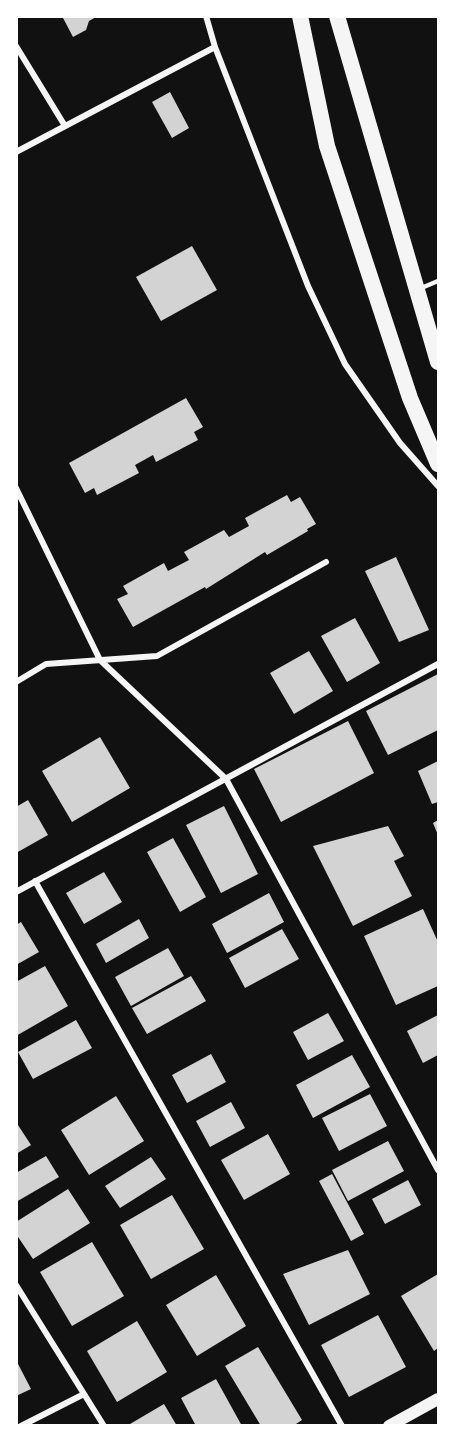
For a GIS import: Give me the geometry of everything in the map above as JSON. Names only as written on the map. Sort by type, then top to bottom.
[{"type":"highway","points":[[300,16],[327,146],[410,398],[438,464]]},
{"type":"highway","points":[[337,16],[416,290],[435,336],[438,362]]},
{"type":"main road","points":[[389,1425],[438,1399]]},
{"type":"street","points":[[206,16],[214,47],[308,286],[345,364],[400,443],[438,486]]},
{"type":"street","points":[[16,46],[65,126]]},
{"type":"street","points":[[16,152],[214,47]]},
{"type":"street","points":[[16,488],[100,660],[226,779],[438,1170]]},
{"type":"street","points":[[16,682],[46,664],[157,656],[326,562]]},
{"type":"street","points":[[16,892],[438,664]]},
{"type":"street","points":[[35,881],[342,1425]]},
{"type":"street","points":[[16,1285],[104,1425]]},
{"type":"street","points":[[21,1425],[84,1394]]},
{"type":"lane","points":[[416,290],[438,281]]},
{"type":"building","points":[[62,16],[98,16],[89,21],[86,30],[73,37]]},
{"type":"building","points":[[170,92],[189,128],[172,138],[152,102]]},
{"type":"building","points":[[192,246],[217,290],[161,321],[136,277]]},
{"type":"building","points":[[186,398],[203,427],[194,432],[198,440],[156,462],[153,455],[135,465],[139,473],[97,495],[94,488],[85,493],[69,463]]},
{"type":"building","points":[[287,495],[291,502],[300,497],[316,524],[267,555],[265,552],[206,589],[205,587],[133,627],[117,599],[128,594],[123,586],[164,563],[168,571],[189,560],[184,552],[224,530],[229,537],[249,526],[245,518]]},
{"type":"building","points":[[396,557],[429,630],[399,642],[365,571]]},
{"type":"building","points":[[355,618],[380,663],[347,682],[321,636]]},
{"type":"building","points":[[309,651],[333,691],[294,714],[270,673]]},
{"type":"building","points":[[438,674],[438,730],[388,755],[366,711]]},
{"type":"building","points":[[348,721],[374,773],[281,822],[254,769]]},
{"type":"building","points":[[100,737],[130,788],[72,822],[42,771]]},
{"type":"building","points":[[438,761],[438,802],[432,804],[418,771]]},
{"type":"building","points":[[28,800],[48,835],[16,853],[16,807]]},
{"type":"building","points":[[224,806],[258,874],[221,893],[186,825]]},
{"type":"building","points":[[438,820],[438,835],[433,823]]},
{"type":"building","points":[[388,826],[404,856],[394,861],[412,896],[353,926],[313,846]]},
{"type":"building","points":[[173,838],[206,897],[180,912],[147,852]]},
{"type":"building","points":[[104,872],[122,902],[84,924],[66,893]]},
{"type":"building","points":[[269,893],[284,922],[227,953],[212,924]]},
{"type":"building","points":[[423,909],[438,942],[438,986],[396,1005],[364,936]]},
{"type":"building","points":[[139,919],[149,938],[106,963],[96,944]]},
{"type":"building","points":[[21,922],[39,952],[16,965],[16,925]]},
{"type":"building","points":[[282,929],[299,959],[245,988],[229,958]]},
{"type":"building","points":[[168,948],[184,976],[131,1006],[115,977]]},
{"type":"building","points":[[45,966],[68,1006],[16,1036],[16,982]]},
{"type":"building","points":[[191,976],[206,1001],[147,1034],[132,1008]]},
{"type":"building","points":[[328,1013],[344,1041],[308,1060],[293,1032]]},
{"type":"building","points":[[438,1015],[438,1055],[423,1063],[407,1031]]},
{"type":"building","points":[[76,1020],[92,1048],[33,1079],[18,1052]]},
{"type":"building","points":[[211,1054],[226,1082],[187,1103],[172,1075]]},
{"type":"building","points":[[352,1055],[370,1087],[313,1118],[296,1085]]},
{"type":"building","points":[[370,1094],[387,1126],[339,1151],[322,1118]]},
{"type":"building","points":[[116,1096],[144,1141],[89,1175],[61,1130]]},
{"type":"building","points":[[231,1102],[245,1128],[210,1147],[196,1121]]},
{"type":"building","points":[[16,1122],[31,1145],[16,1154]]},
{"type":"building","points":[[268,1134],[290,1174],[244,1200],[221,1160]]},
{"type":"building","points":[[388,1141],[404,1171],[348,1201],[332,1170]]},
{"type":"building","points":[[46,1156],[59,1177],[16,1202],[16,1173]]},
{"type":"building","points":[[151,1157],[166,1179],[120,1208],[105,1186]]},
{"type":"building","points":[[332,1174],[364,1234],[351,1241],[319,1181]]},
{"type":"building","points":[[408,1180],[421,1205],[385,1224],[372,1199]]},
{"type":"building","points":[[68,1189],[90,1223],[33,1259],[16,1234],[16,1222]]},
{"type":"building","points":[[172,1195],[204,1249],[151,1279],[120,1225]]},
{"type":"building","points":[[92,1242],[124,1296],[72,1326],[40,1272]]},
{"type":"building","points":[[348,1250],[370,1294],[309,1325],[283,1274]]},
{"type":"building","points":[[438,1274],[438,1348],[434,1351],[401,1296]]},
{"type":"building","points":[[216,1275],[246,1326],[197,1356],[166,1305]]},
{"type":"building","points":[[378,1315],[406,1367],[349,1397],[321,1345]]},
{"type":"building","points":[[137,1321],[167,1372],[117,1402],[87,1351]]},
{"type":"building","points":[[258,1347],[302,1420],[293,1426],[261,1426],[225,1366]]},
{"type":"building","points":[[16,1360],[31,1389],[16,1396]]},
{"type":"building","points":[[216,1379],[242,1426],[196,1426],[181,1398]]},
{"type":"building","points":[[164,1404],[177,1426],[131,1426],[130,1424]]}]
